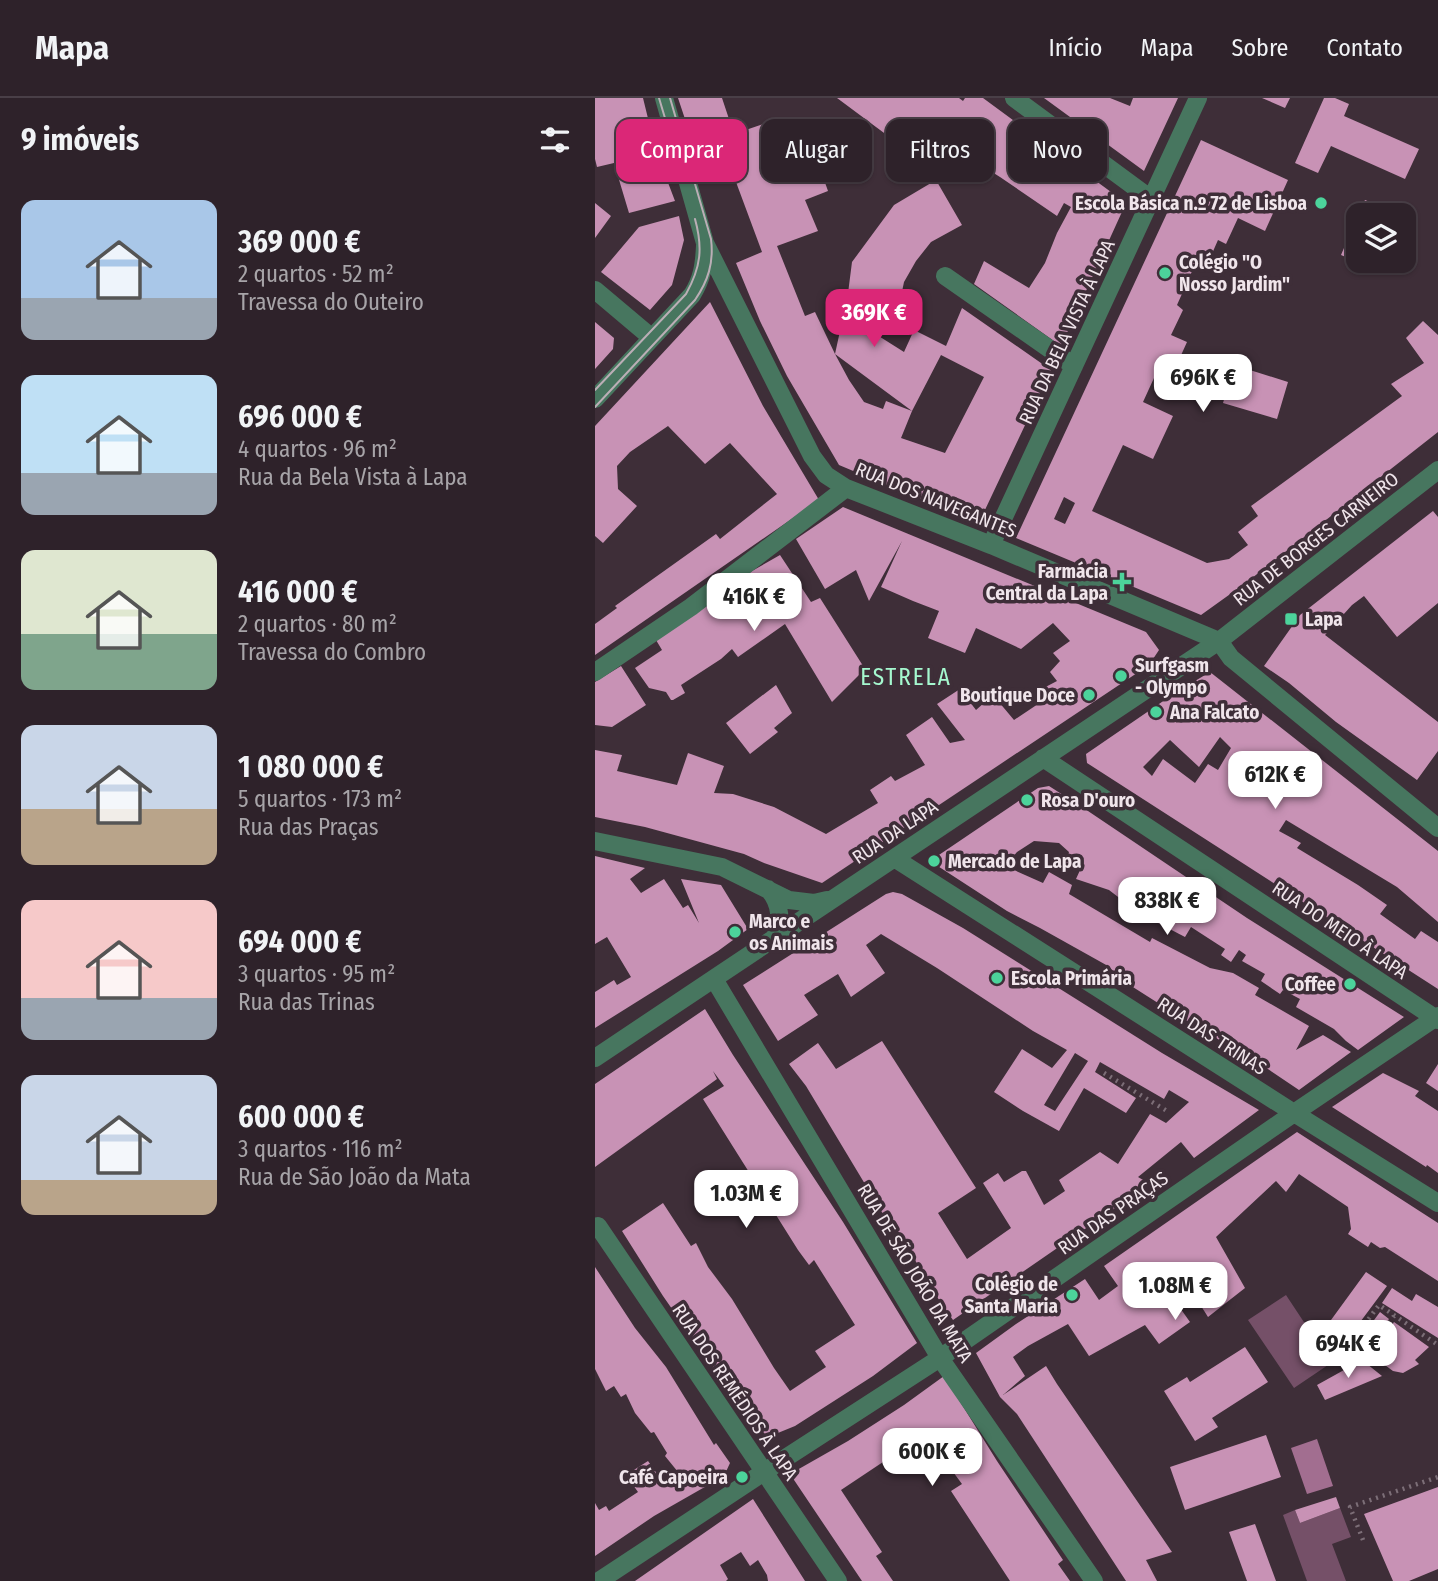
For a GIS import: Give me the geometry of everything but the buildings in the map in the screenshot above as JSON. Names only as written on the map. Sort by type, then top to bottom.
[{"type":"street","name":"RUA DOS NAVEGANTES","points":[[664,98],[705,243],[812,456],[825,475],[846,488],[991,545],[1219,641]]},
{"type":"street","points":[[1014,98],[1151,199]]},
{"type":"street","name":"RUA DA BELA VISTA À LAPA","points":[[991,545],[1198,98]]},
{"type":"street","points":[[595,399],[692,295],[704,269],[705,243]]},
{"type":"street","points":[[945,276],[1074,366]]},
{"type":"street","points":[[595,290],[652,338]]},
{"type":"street","name":"RUA DE BORGES CARNEIRO","points":[[1219,641],[1437,474]]},
{"type":"street","points":[[595,672],[691,607],[846,488]]},
{"type":"street","points":[[1219,641],[1231,658],[1438,828]]},
{"type":"street","name":"RUA DA LAPA","points":[[595,1058],[1219,641]]},
{"type":"street","name":"RUA DO MEIO À LAPA","points":[[1043,758],[1437,1018]]},
{"type":"street","points":[[595,841],[722,867],[789,900],[814,904],[840,894]]},
{"type":"street","name":"RUA DAS TRINAS","points":[[894,858],[1438,1203]]},
{"type":"street","points":[[768,889],[777,901],[779,912],[778,930],[773,940]]},
{"type":"street","name":"RUA DE SÃO JOÃO DA MATA","points":[[714,979],[940,1357],[1094,1581]]},
{"type":"street","name":"RUA DAS PRAÇAS","points":[[599,1581],[940,1357],[1437,1018]]},
{"type":"street","name":"RUA DOS REMÉDIOS À LAPA","points":[[598,1226],[838,1581]]},
{"type":"path","points":[[1104,1073],[1167,1111]]},
{"type":"path","points":[[1356,1336],[1379,1305],[1438,1345]]},
{"type":"path","points":[[1373,1346],[1394,1316]]},
{"type":"path","points":[[1363,1540],[1350,1507],[1438,1477]]},
{"type":"shaded area","points":[[1286,1295],[1331,1363],[1294,1388],[1248,1320]]},
{"type":"shaded area","points":[[1317,1439],[1333,1486],[1307,1494],[1291,1448]]},
{"type":"shaded area","points":[[1340,1508],[1351,1537],[1332,1544],[1346,1581],[1307,1581],[1283,1515],[1295,1510],[1300,1523]]},
{"type":"tram line","points":[[659,98],[665,119]]},
{"type":"tram line","points":[[595,407],[695,300],[709,271],[711,239],[670,98]]},
{"type":"tram line","points":[[595,390],[686,294],[698,266],[699,239],[695,219]]},
{"type":"place","name":"Escola Básica n.º 72 de Lisboa","points":[[1321,203]]},
{"type":"place","name":"Colégio \"O Nosso Jardim\"","points":[[1165,273]]},
{"type":"place","name":"Farmácia Central da Lapa","points":[[1122,582]]},
{"type":"place","name":"Lapa","points":[[1291,619]]},
{"type":"place","name":"Surfgasm - Olympo","points":[[1121,676]]},
{"type":"place","name":"Boutique Doce","points":[[1089,695]]},
{"type":"place","name":"Ana Falcato","points":[[1156,712]]},
{"type":"place","name":"Rosa D'ouro","points":[[1027,800]]},
{"type":"place","name":"Mercado de Lapa","points":[[934,861]]},
{"type":"place","name":"Marco e os Animais","points":[[735,932]]},
{"type":"place","name":"Escola Primária","points":[[997,978]]},
{"type":"place","name":"Coffee","points":[[1350,984]]},
{"type":"place","name":"Colégio de Santa Maria","points":[[1072,1295]]},
{"type":"place","name":"Café Capoeira","points":[[742,1477]]},
{"type":"district","name":"ESTRELA","points":[[906,677]]}]
